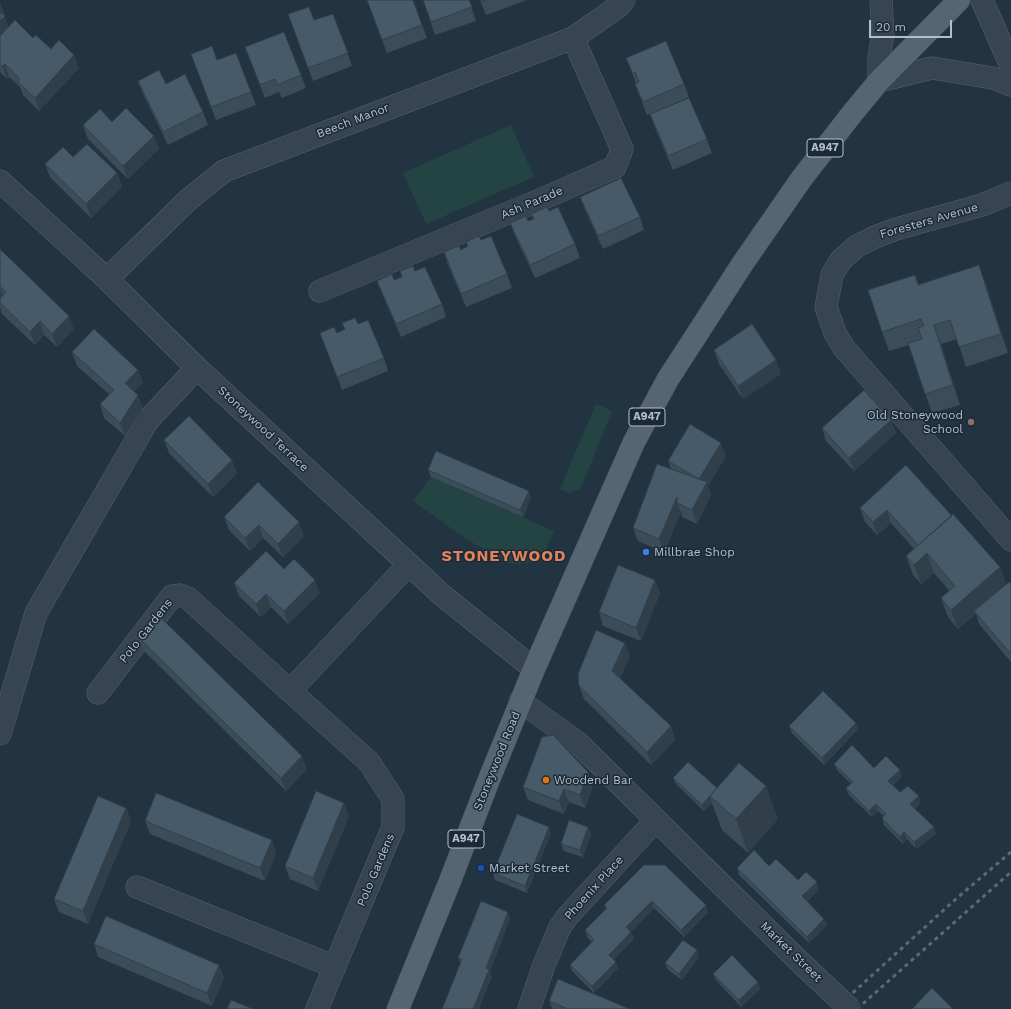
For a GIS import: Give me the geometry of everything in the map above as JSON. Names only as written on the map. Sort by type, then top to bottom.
[{"type":"main road","name":"A947","points":[[534,669],[634,442],[668,379],[779,210],[851,114],[879,81],[959,0]]},
{"type":"main road","name":"Stoneywood Road","points":[[398,1009],[534,669]]},
{"type":"street","name":"Beech Manor","points":[[107,279],[188,200],[224,171],[573,38],[619,6],[624,0]]},
{"type":"street","points":[[881,0],[883,34],[879,57],[879,81],[932,68],[993,78],[1011,85]]},
{"type":"street","points":[[982,0],[1011,66]]},
{"type":"street","name":"Ash Parade","points":[[320,291],[535,202],[614,167],[622,149],[573,38]]},
{"type":"street","name":"Stoneywood Terrace","points":[[0,181],[107,279],[197,368],[442,595],[534,669]]},
{"type":"street","name":"Foresters Avenue","points":[[1011,193],[982,205],[896,229],[857,246],[841,260],[832,275],[826,308],[834,334],[844,348],[1011,540]]},
{"type":"street","points":[[0,734],[36,613],[148,420],[197,368]]},
{"type":"street","points":[[290,692],[409,564]]},
{"type":"street","name":"Polo Gardens","points":[[98,693],[172,596],[180,595],[188,598],[369,762],[393,799],[393,827],[317,1009]]},
{"type":"street","name":"Market Street","points":[[520,702],[577,742],[802,964],[850,1009]]},
{"type":"street","name":"Phoenix Place","points":[[529,1009],[544,965],[560,927],[567,916],[655,820]]},
{"type":"street","points":[[138,886],[335,967]]},
{"type":"green space","points":[[511,125],[534,177],[426,224],[403,173]]},
{"type":"green space","points":[[596,404],[612,411],[581,488],[570,494],[560,489]]},
{"type":"green space","points":[[431,477],[554,531],[544,554],[532,562],[520,564],[508,563],[463,537],[413,501]]},
{"type":"building","points":[[367,0],[413,0],[422,25],[382,40]]},
{"type":"building","points":[[423,0],[469,0],[472,7],[431,22]]},
{"type":"building","points":[[309,7],[314,20],[333,14],[348,53],[308,68],[288,14]]},
{"type":"building","points":[[0,12],[5,16],[0,21]]},
{"type":"building","points":[[15,20],[33,38],[36,35],[51,49],[59,40],[74,55],[35,98],[18,82],[20,79],[5,64],[2,66],[0,64],[0,36]]},
{"type":"building","points":[[284,32],[301,75],[277,85],[275,79],[260,85],[245,47]]},
{"type":"building","points":[[666,41],[684,84],[643,102],[635,84],[639,82],[635,72],[633,74],[626,58]]},
{"type":"building","points":[[212,46],[217,60],[236,53],[251,92],[211,107],[191,54]]},
{"type":"building","points":[[159,70],[166,84],[185,74],[203,112],[163,132],[138,81]]},
{"type":"building","points":[[689,98],[707,139],[668,156],[650,114]]},
{"type":"building","points":[[126,108],[154,136],[123,166],[83,125],[100,109],[112,122]]},
{"type":"building","points":[[87,144],[117,173],[86,204],[45,164],[63,147],[73,157]]},
{"type":"building","points":[[621,178],[640,217],[598,236],[580,197]]},
{"type":"building","points":[[547,207],[549,211],[558,207],[575,244],[530,265],[510,223],[526,216],[528,221],[534,219],[531,214]]},
{"type":"building","points":[[479,236],[481,240],[491,236],[507,274],[461,294],[444,252],[459,246],[461,250],[468,246],[466,242]]},
{"type":"building","points":[[0,249],[69,316],[52,334],[40,321],[30,332],[0,303],[0,299],[6,292],[0,286]]},
{"type":"building","points":[[979,265],[1001,334],[959,347],[950,320],[934,325],[953,385],[925,394],[908,343],[922,339],[918,328],[924,326],[921,319],[882,332],[868,290],[915,275],[918,285]]},
{"type":"building","points":[[413,266],[415,271],[425,267],[442,304],[396,324],[377,281],[392,274],[394,280],[402,277],[400,271]]},
{"type":"building","points":[[355,318],[358,324],[368,320],[384,358],[337,377],[320,333],[334,327],[337,333],[345,329],[342,323]]},
{"type":"building","points":[[752,324],[776,360],[738,386],[714,350]]},
{"type":"building","points":[[94,329],[138,370],[125,383],[138,395],[120,423],[100,404],[114,390],[72,352]]},
{"type":"building","points":[[864,390],[891,420],[849,458],[822,428]]},
{"type":"building","points":[[189,416],[232,460],[208,484],[164,440]]},
{"type":"building","points":[[690,424],[721,443],[699,479],[668,461]]},
{"type":"building","points":[[436,451],[529,491],[520,510],[428,470]]},
{"type":"building","points":[[657,464],[707,482],[692,510],[677,503],[677,497],[659,539],[633,528]]},
{"type":"building","points":[[906,465],[952,516],[918,545],[887,510],[873,522],[860,508]]},
{"type":"building","points":[[258,482],[299,522],[278,544],[259,525],[245,538],[224,517]]},
{"type":"building","points":[[953,514],[1000,567],[951,610],[941,598],[955,586],[927,553],[914,565],[906,556]]},
{"type":"building","points":[[266,551],[284,569],[294,559],[315,580],[284,611],[266,594],[256,604],[234,583]]},
{"type":"building","points":[[618,565],[655,580],[636,628],[599,612]]},
{"type":"building","points":[[1009,582],[1011,584],[1011,654],[974,611]]},
{"type":"building","points":[[160,617],[302,756],[281,778],[139,638]]},
{"type":"building","points":[[596,630],[625,643],[612,671],[671,726],[647,752],[579,686],[578,674]]},
{"type":"building","points":[[823,691],[856,723],[822,758],[789,726]]},
{"type":"building","points":[[553,735],[588,772],[580,795],[564,789],[559,801],[523,787],[542,737]]},
{"type":"building","points":[[852,745],[874,768],[886,756],[900,770],[888,781],[900,792],[908,786],[919,796],[910,804],[934,827],[914,842],[904,832],[900,837],[882,818],[886,814],[876,804],[869,811],[846,788],[853,782],[834,764]]},
{"type":"building","points":[[688,762],[717,788],[702,805],[673,778]]},
{"type":"building","points":[[739,763],[766,786],[736,819],[710,796]]},
{"type":"building","points":[[316,791],[344,803],[313,878],[285,866]]},
{"type":"building","points":[[156,793],[272,840],[260,868],[145,821]]},
{"type":"building","points":[[98,796],[126,808],[83,911],[54,899]]},
{"type":"building","points":[[517,814],[549,827],[525,886],[493,873]]},
{"type":"building","points":[[569,820],[588,827],[580,850],[561,844]]},
{"type":"building","points":[[754,850],[769,866],[776,859],[798,880],[806,872],[817,882],[802,896],[824,919],[807,937],[737,868]]},
{"type":"building","points":[[644,865],[665,865],[706,905],[681,930],[652,901],[626,927],[631,932],[609,955],[616,962],[592,986],[570,965],[594,940],[585,930],[607,908],[604,905]]},
{"type":"building","points":[[481,901],[508,912],[486,968],[489,970],[473,1009],[442,1009],[462,959],[458,958]]},
{"type":"building","points":[[106,916],[219,965],[207,993],[94,944]]},
{"type":"building","points":[[683,940],[697,950],[679,974],[665,963]]},
{"type":"building","points":[[732,955],[758,982],[739,1000],[713,974]]},
{"type":"building","points":[[558,979],[630,1009],[568,1009],[549,1001]]},
{"type":"building","points":[[932,988],[953,1009],[912,1009]]},
{"type":"building","points":[[231,1000],[253,1009],[227,1009]]},
{"type":"railway","points":[[835,1009],[957,898],[1011,852]]},
{"type":"railway","points":[[857,1009],[1011,872]]},
{"type":"place","name":"Old Stoneywood School","points":[[971,422]]},
{"type":"place","name":"Millbrae Shop","points":[[646,552]]},
{"type":"place","name":"Woodend Bar","points":[[546,780]]},
{"type":"place","name":"Market Street","points":[[481,868]]},
{"type":"district","name":"STONEYWOOD","points":[[504,556]]}]
